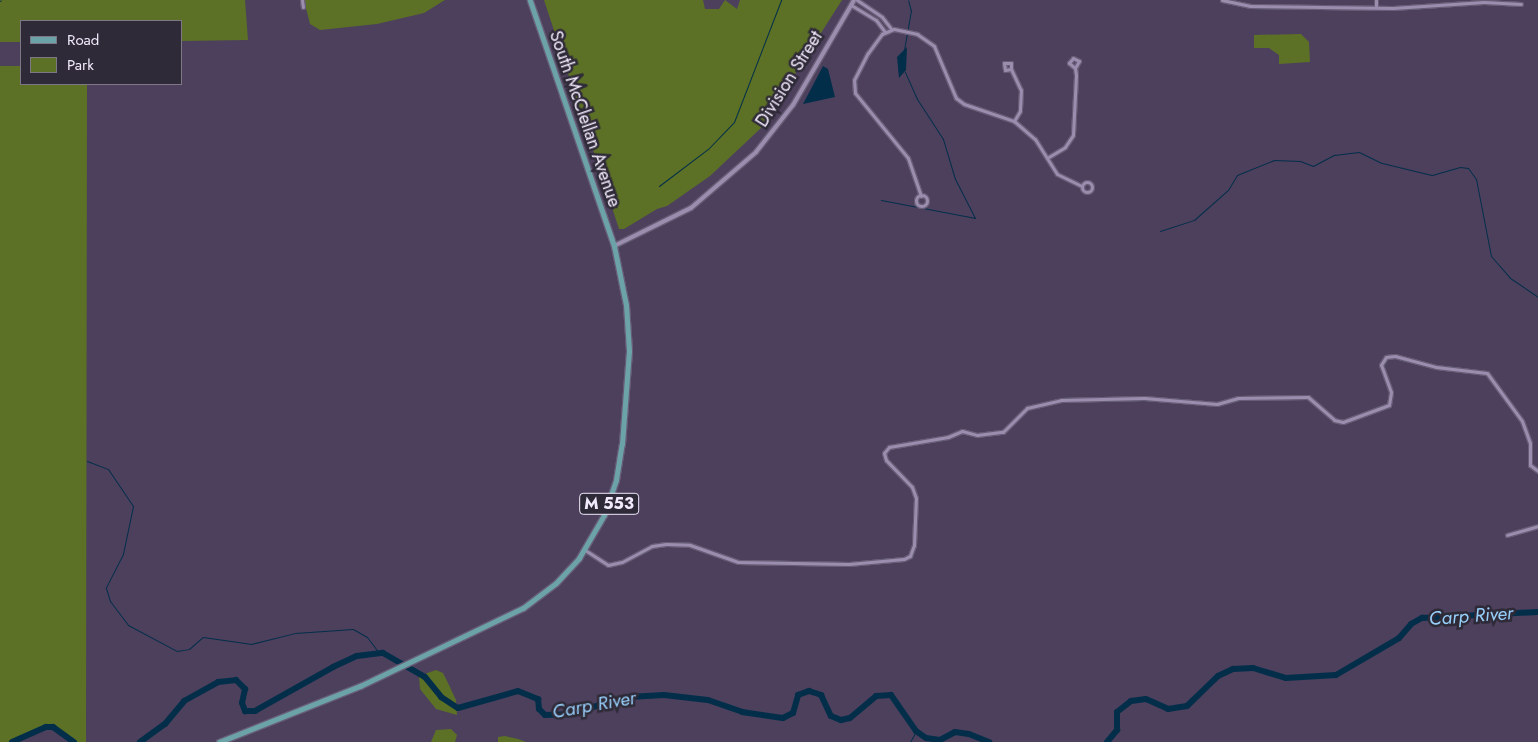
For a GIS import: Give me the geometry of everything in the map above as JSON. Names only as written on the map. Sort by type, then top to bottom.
[{"type":"main road","name":"South McClellan Avenue","points":[[530,0],[614,246]]},
{"type":"main road","name":"M 553","points":[[219,742],[308,708],[400,668],[524,608],[556,583],[585,550],[611,499],[622,444],[628,327],[614,246]]},
{"type":"street","points":[[302,0],[303,7]]},
{"type":"street","points":[[856,0],[882,17],[892,30]]},
{"type":"street","name":"Division Street","points":[[614,246],[691,208],[756,152],[793,106],[851,5],[856,0]]},
{"type":"street","points":[[1222,0],[1250,6],[1425,7],[1464,2],[1521,4]]},
{"type":"street","points":[[1293,0],[1294,5]]},
{"type":"street","points":[[1376,0],[1376,7]]},
{"type":"street","points":[[851,5],[876,20],[885,32]]},
{"type":"street","points":[[921,196],[908,158],[855,93],[854,80],[868,53],[885,32],[892,30],[917,34],[934,46],[952,89],[964,104],[1014,121],[1035,139],[1057,174],[1082,186]]},
{"type":"street","points":[[1047,158],[1065,147],[1073,135],[1076,99],[1075,68]]},
{"type":"street","points":[[1011,69],[1021,90],[1020,111],[1014,121]]},
{"type":"street","points":[[585,550],[608,565],[617,564],[640,551],[659,545],[690,545],[738,562],[849,564],[904,559],[910,556],[914,545],[916,498],[912,487],[886,460],[884,453],[889,447],[948,437],[962,431],[977,435],[1002,432],[1027,408],[1060,400],[1144,398],[1217,404],[1238,398],[1308,397],[1334,420],[1343,422],[1389,405],[1391,392],[1381,365],[1386,357],[1395,356],[1413,358],[1436,367],[1482,370],[1487,373],[1522,421],[1530,444],[1530,465],[1538,471]]},
{"type":"street","points":[[1507,535],[1538,526]]},
{"type":"green space","points":[[0,0],[245,0],[248,40],[182,41],[182,20],[20,20],[20,42],[0,42]]},
{"type":"green space","points":[[304,0],[445,0],[424,13],[377,24],[320,30],[310,24]]},
{"type":"green space","points":[[544,0],[703,0],[705,9],[719,9],[725,0],[737,9],[740,0],[842,0],[760,129],[710,176],[667,206],[657,209],[624,229],[619,229]]},
{"type":"green space","points":[[1301,34],[1309,42],[1310,62],[1279,64],[1279,55],[1269,48],[1254,48],[1254,35]]},
{"type":"green space","points":[[0,66],[20,66],[20,85],[87,85],[86,742],[74,742],[53,727],[46,727],[12,742],[0,742]]},
{"type":"green space","points":[[436,670],[443,673],[456,700],[457,715],[436,709],[420,689],[419,676]]},
{"type":"green space","points":[[451,729],[457,735],[455,742],[431,742],[436,730]]},
{"type":"green space","points":[[505,736],[526,742],[498,742],[498,737]]},
{"type":"water","points":[[907,47],[906,70],[899,78],[897,57]]},
{"type":"water","points":[[823,66],[828,69],[835,97],[803,104]]},
{"type":"waterway","points":[[659,186],[708,149],[734,122],[781,0]]},
{"type":"waterway","points":[[904,50],[911,11],[908,0]]},
{"type":"waterway","points":[[881,200],[975,218],[955,179],[943,139],[917,99],[905,72]]},
{"type":"waterway","points":[[1160,231],[1194,220],[1228,190],[1237,175],[1274,160],[1300,161],[1313,166],[1334,155],[1359,152],[1382,163],[1432,175],[1460,167],[1468,168],[1476,179],[1491,256],[1510,278],[1538,297]]},
{"type":"waterway","points":[[87,461],[108,469],[133,506],[123,554],[106,588],[110,601],[128,625],[177,651],[189,649],[203,637],[251,644],[295,633],[353,629],[367,637],[379,653]]},
{"type":"waterway","name":"Carp River","points":[[1107,742],[1117,730],[1117,712],[1131,701],[1146,699],[1168,709],[1187,706],[1218,676],[1233,669],[1253,668],[1286,678],[1336,675],[1399,638],[1411,624],[1422,618],[1538,612]]},
{"type":"waterway","name":"Carp River","points":[[140,742],[165,724],[184,701],[218,682],[236,680],[245,689],[242,703],[245,711],[255,711],[333,667],[357,656],[383,653],[425,677],[441,697],[458,708],[518,691],[538,699],[539,709],[545,715],[568,714],[628,697],[664,695],[708,700],[742,712],[783,718],[793,713],[798,695],[809,691],[821,695],[831,716],[841,720],[850,718],[876,696],[891,695],[916,731],[926,738],[940,740],[955,732],[969,734],[989,742]]},
{"type":"waterway","name":"Carp River","points":[[12,742],[46,727],[53,727],[74,742]]},
{"type":"waterway","points":[[910,742],[916,731]]}]
